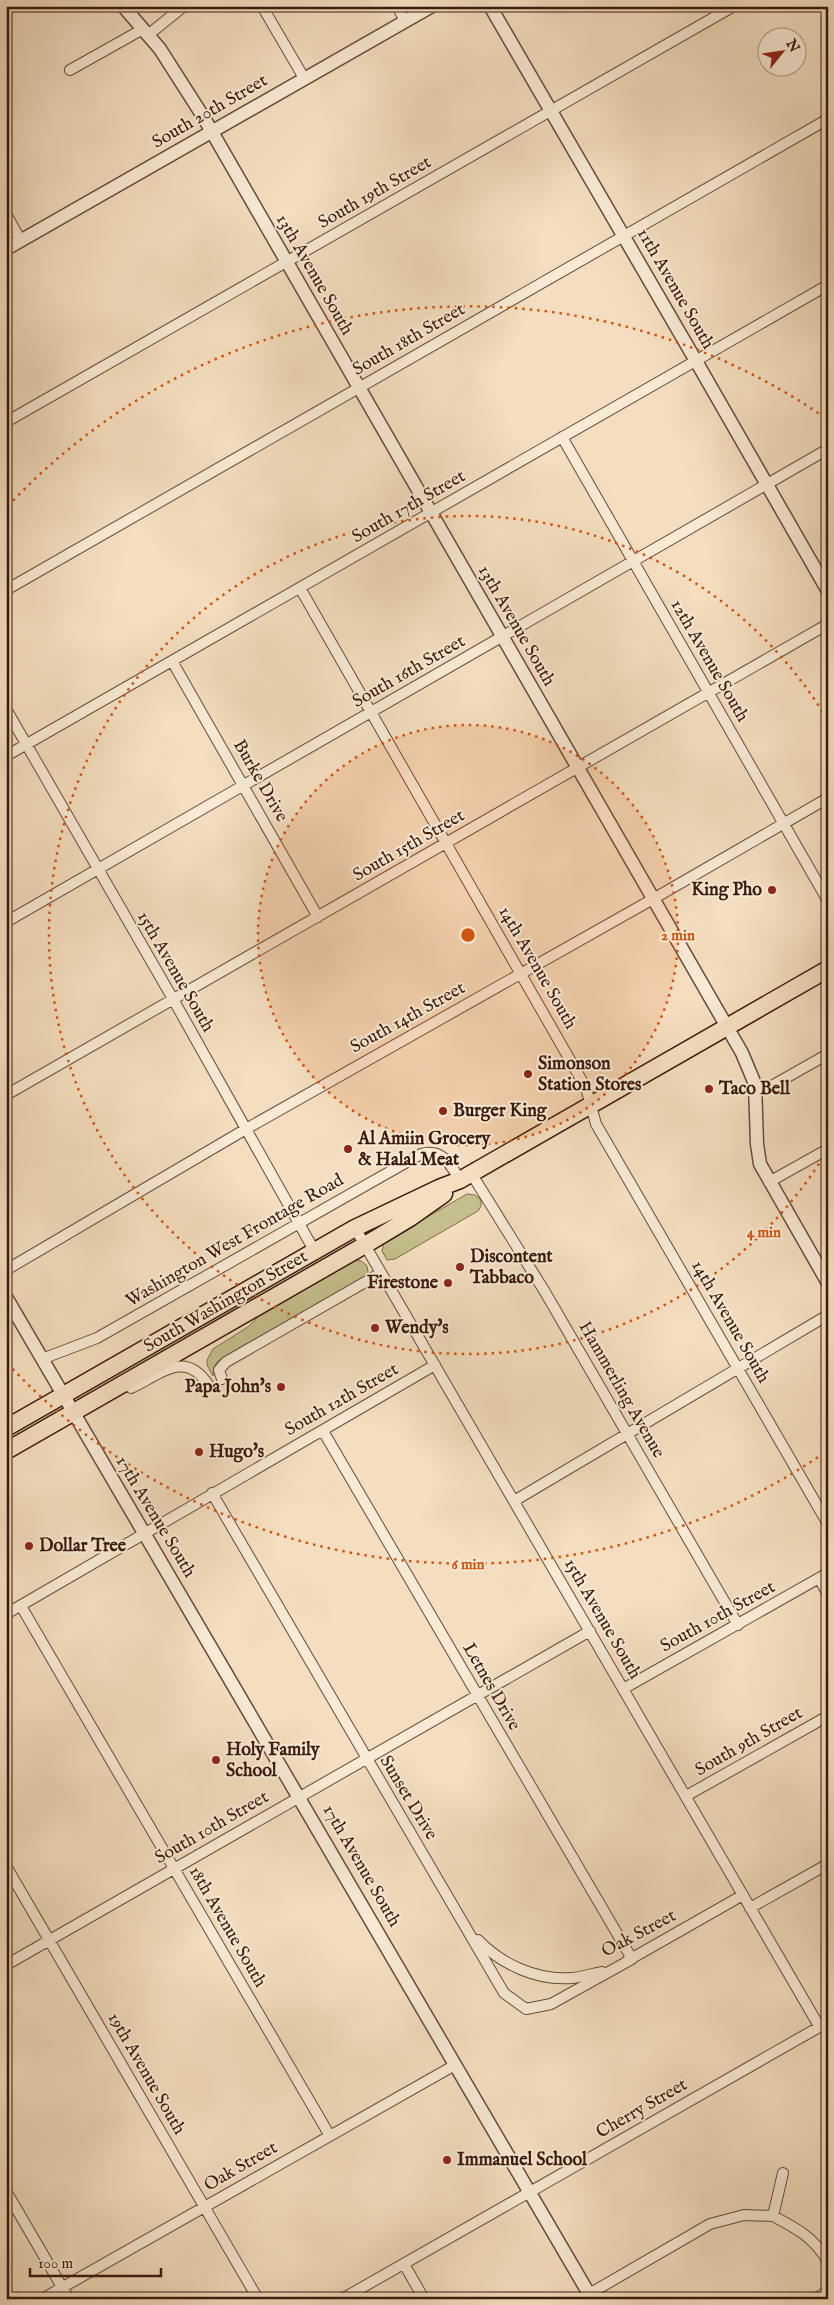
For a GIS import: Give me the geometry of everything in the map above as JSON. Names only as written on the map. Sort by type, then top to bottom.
[{"type":"main road","name":"South Washington Street","points":[[6,1428],[355,1228],[465,1176],[828,968]]},
{"type":"main road","name":"South Washington Street","points":[[6,1451],[116,1390],[365,1245],[410,1218],[465,1176]]},
{"type":"street","name":"13th Avenue South","points":[[122,6],[146,32],[174,69],[212,131],[749,1066],[756,1090],[758,1154],[769,1182],[828,1283]]},
{"type":"street","points":[[70,70],[146,32],[184,6]]},
{"type":"street","points":[[262,6],[304,78]]},
{"type":"street","points":[[397,6],[405,21]]},
{"type":"street","name":"South 20th Street","points":[[6,249],[432,6]]},
{"type":"street","name":"11th Avenue South","points":[[490,6],[552,110],[828,591]]},
{"type":"street","name":"South 19th Street","points":[[6,422],[734,6]]},
{"type":"street","name":"South 18th Street","points":[[6,590],[828,119]]},
{"type":"street","points":[[6,214],[21,240]]},
{"type":"street","name":"South 17th Street","points":[[6,756],[828,285]]},
{"type":"street","name":"12th Avenue South","points":[[562,437],[828,901]]},
{"type":"street","name":"South 16th Street","points":[[6,922],[828,449]]},
{"type":"street","name":"14th Avenue South","points":[[300,588],[522,973],[586,1088],[592,1103],[596,1124],[828,1524]]},
{"type":"street","name":"South 15th Street","points":[[6,1095],[828,624]]},
{"type":"street","name":"Burke Drive","points":[[172,661],[318,917]]},
{"type":"street","name":"15th Avenue South","points":[[6,709],[173,999],[314,1252]]},
{"type":"street","name":"South 14th Street","points":[[6,1270],[246,1128],[653,899],[828,798]]},
{"type":"street","points":[[756,1090],[768,1088],[828,1054]]},
{"type":"street","points":[[769,1182],[828,1149]]},
{"type":"street","name":"Washington West Frontage Road","points":[[42,1359],[97,1338],[421,1154],[428,1152],[439,1154],[465,1176]]},
{"type":"street","name":"Hammerling Avenue","points":[[465,1176],[545,1292],[738,1625]]},
{"type":"street","name":"15th Avenue South","points":[[355,1228],[750,1908],[823,2024]]},
{"type":"street","points":[[222,1379],[219,1370],[226,1362],[381,1273]]},
{"type":"street","name":"17th Avenue South","points":[[6,1297],[591,2296]]},
{"type":"street","points":[[514,1501],[828,1315]]},
{"type":"street","name":"South 12th Street","points":[[6,1614],[435,1365]]},
{"type":"street","points":[[116,1390],[133,1388],[166,1369],[178,1366],[194,1369],[204,1378],[209,1386]]},
{"type":"street","points":[[6,1421],[20,1415],[32,1413]]},
{"type":"street","name":"Letnes Drive","points":[[323,1431],[632,1959]]},
{"type":"street","name":"Sunset Drive","points":[[212,1493],[504,1993],[526,2009],[551,2004],[632,1959]]},
{"type":"street","points":[[823,1576],[828,1595]]},
{"type":"street","name":"South 10th Street","points":[[623,1689],[823,1576]]},
{"type":"street","name":"18th Avenue South","points":[[21,1606],[330,2136]]},
{"type":"street","name":"South 10th Street","points":[[6,1965],[590,1631]]},
{"type":"street","name":"South 9th Street","points":[[686,1796],[828,1716]]},
{"type":"street","points":[[750,1908],[828,1864]]},
{"type":"street","name":"19th Avenue South","points":[[6,1866],[258,2299]]},
{"type":"street","name":"Oak Street","points":[[467,1929],[492,1955],[517,1968],[544,1976],[571,1978],[596,1973],[632,1959],[743,1895]]},
{"type":"street","name":"Cherry Street","points":[[342,2299],[823,2024]]},
{"type":"street","name":"Oak Street","points":[[42,2299],[455,2065]]},
{"type":"street","points":[[773,2216],[783,2173]]},
{"type":"street","points":[[6,2191],[69,2299]]},
{"type":"street","points":[[591,2296],[710,2224],[744,2215],[773,2216],[802,2230],[824,2254],[828,2262]]},
{"type":"street","points":[[404,2264],[424,2299]]},
{"type":"street","points":[[815,2299],[828,2291]]},
{"type":"shaded area","points":[[467,1194],[475,1195],[481,1200],[481,1206],[478,1211],[395,1259],[387,1260],[382,1251],[384,1242]]},
{"type":"shaded area","points":[[354,1260],[361,1261],[367,1266],[368,1272],[365,1277],[218,1361],[214,1367],[213,1376],[207,1365],[207,1360],[213,1349],[248,1327],[264,1311]]},
{"type":"place","name":"King Pho","points":[[772,890]]},
{"type":"place","name":"Simonson Station Stores","points":[[528,1074]]},
{"type":"place","name":"Taco Bell","points":[[709,1089]]},
{"type":"place","name":"Burger King","points":[[443,1111]]},
{"type":"place","name":"Al Amiin Grocery & Halal Meat","points":[[348,1149]]},
{"type":"place","name":"Discontent Tabbaco","points":[[460,1267]]},
{"type":"place","name":"Firestone","points":[[448,1283]]},
{"type":"place","name":"Wendy's","points":[[375,1328]]},
{"type":"place","name":"Papa John's","points":[[281,1387]]},
{"type":"place","name":"Hugo's","points":[[199,1452]]},
{"type":"place","name":"Dollar Tree","points":[[29,1546]]},
{"type":"place","name":"Holy Family School","points":[[216,1760]]},
{"type":"place","name":"Immanuel School","points":[[447,2160]]}]
